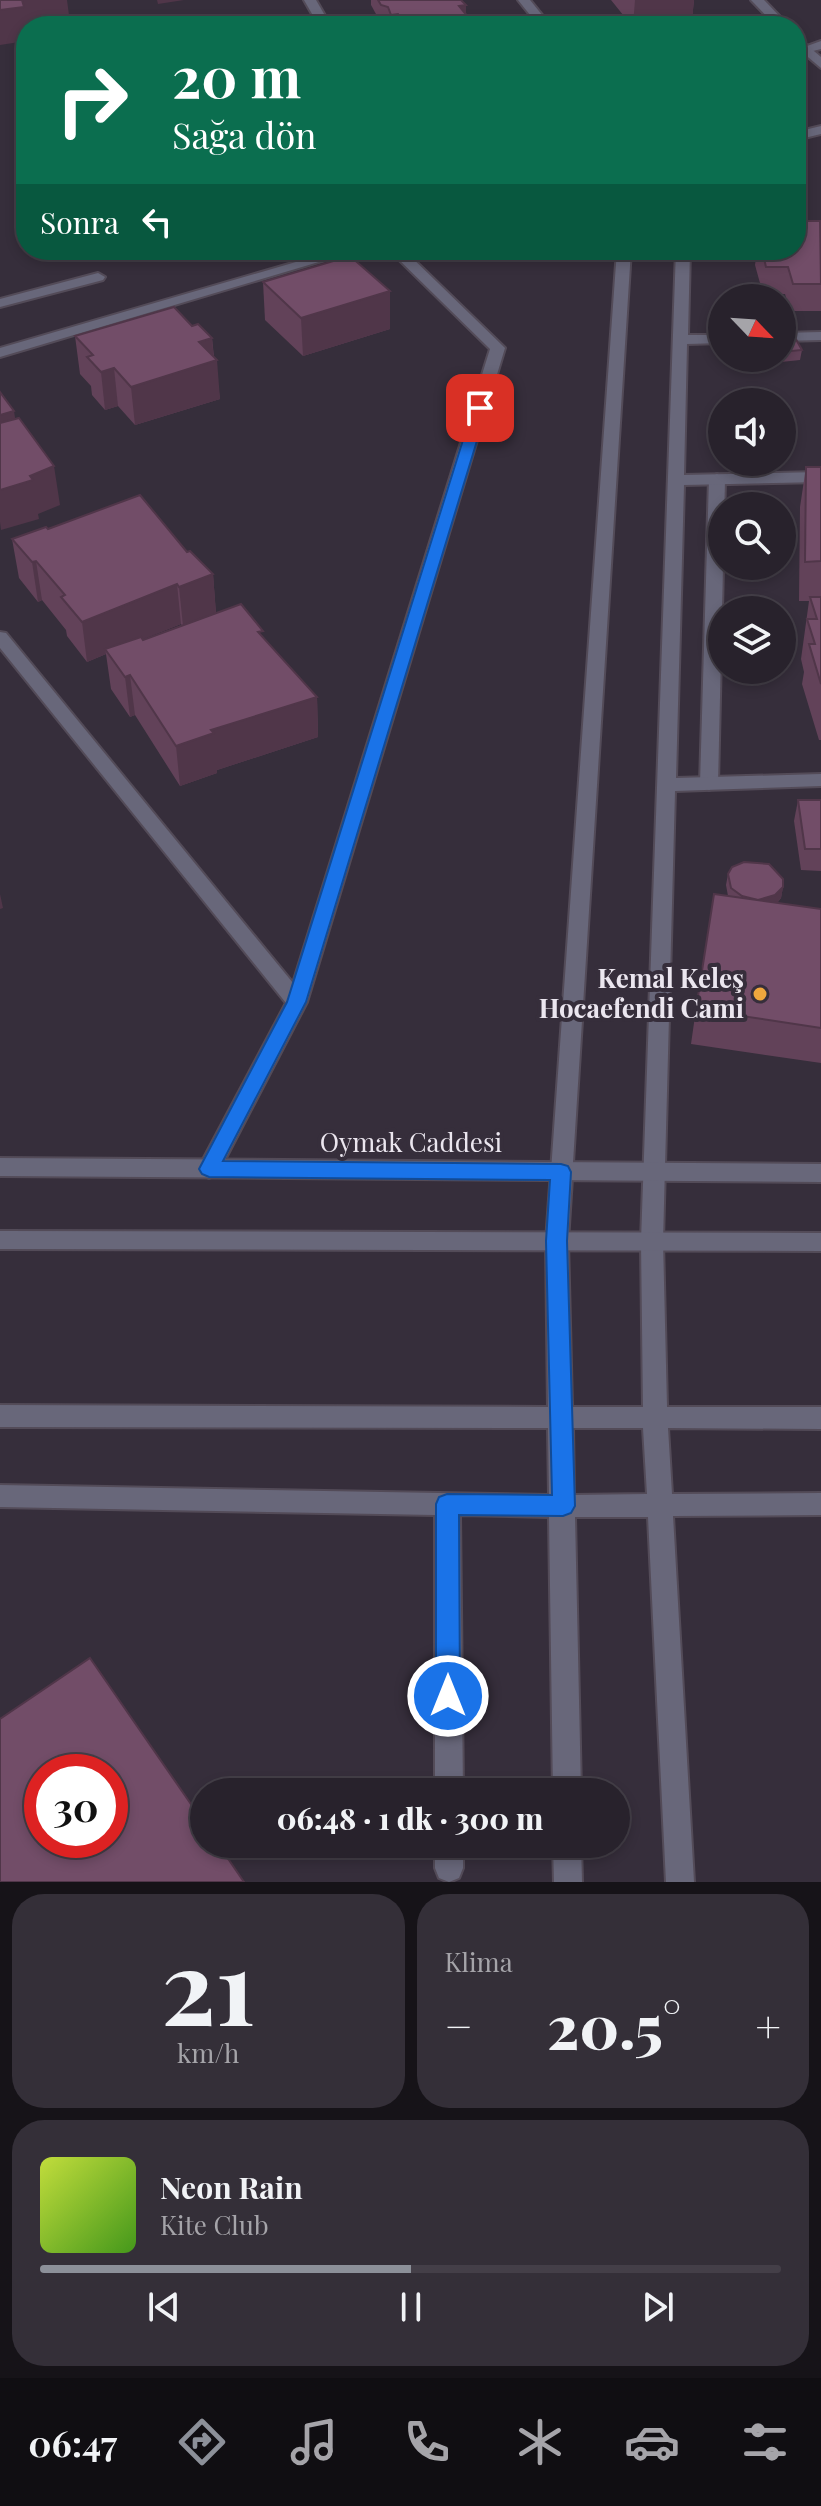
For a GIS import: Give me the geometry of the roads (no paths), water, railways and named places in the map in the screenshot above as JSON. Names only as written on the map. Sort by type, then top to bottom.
[{"type":"street","points":[[524,0],[537,16]]},
{"type":"street","points":[[757,0],[773,16]]},
{"type":"street","points":[[806,50],[821,64]]},
{"type":"street","points":[[0,353],[318,260]]},
{"type":"street","points":[[209,1169],[297,1002],[498,348],[406,260]]},
{"type":"street","points":[[567,1778],[557,1241],[623,260]]},
{"type":"street","points":[[680,1882],[655,1417],[652,1241],[683,260]]},
{"type":"street","points":[[0,303],[98,277]]},
{"type":"street","points":[[796,337],[821,336]]},
{"type":"street","points":[[680,340],[708,339]]},
{"type":"street","points":[[676,480],[821,477]]},
{"type":"street","points":[[709,784],[717,479]]},
{"type":"street","points":[[0,637],[297,1002]]},
{"type":"street","points":[[666,785],[821,780]]},
{"type":"street","name":"Oymak Caddesi","points":[[0,1167],[821,1173]]},
{"type":"street","points":[[0,1240],[821,1242]]},
{"type":"street","points":[[0,1416],[821,1418]]},
{"type":"street","points":[[0,1496],[563,1506],[821,1504]]},
{"type":"street","points":[[447,1504],[449,1778]]},
{"type":"street","points":[[567,1858],[568,1882]]},
{"type":"place","name":"Kemal Keleş Hocaefendi Cami","points":[[760,994]]}]
